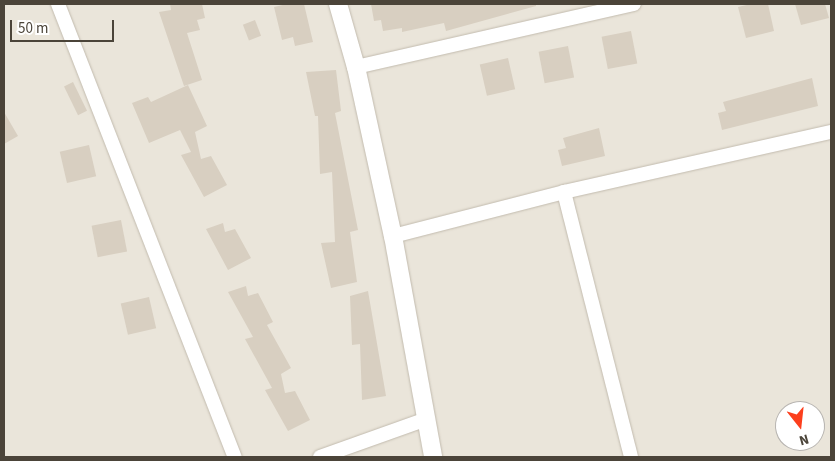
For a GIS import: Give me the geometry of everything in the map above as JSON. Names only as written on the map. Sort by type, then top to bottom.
[{"type":"street","points":[[58,4],[235,457]]},
{"type":"street","points":[[338,4],[356,67],[393,236],[433,457]]},
{"type":"street","points":[[356,67],[634,4]]},
{"type":"street","points":[[393,236],[564,192],[831,132]]},
{"type":"street","points":[[564,192],[630,457]]},
{"type":"street","points":[[320,457],[427,419]]},
{"type":"shaded area","points":[[4,4],[831,4],[831,457],[4,457]]},
{"type":"building","points":[[170,4],[202,4],[205,18],[197,20],[200,30],[187,33],[202,80],[184,86],[159,12],[171,10]]},
{"type":"building","points":[[287,4],[304,4],[313,42],[295,46],[293,37],[282,40],[274,7]]},
{"type":"building","points":[[371,4],[536,4],[536,6],[446,31],[444,23],[402,32],[402,28],[383,31],[381,20],[374,21]]},
{"type":"building","points":[[751,4],[768,4],[774,31],[746,38],[738,7]]},
{"type":"building","points":[[795,4],[825,4],[829,18],[801,25]]},
{"type":"building","points":[[255,20],[261,36],[249,41],[243,25]]},
{"type":"building","points":[[631,31],[637,63],[608,69],[602,37]]},
{"type":"building","points":[[568,46],[574,77],[545,83],[539,52]]},
{"type":"building","points":[[508,58],[515,89],[487,96],[480,65]]},
{"type":"building","points":[[336,70],[341,111],[335,113],[358,230],[350,232],[357,282],[331,288],[321,243],[335,242],[332,172],[320,174],[318,116],[315,116],[306,72]]},
{"type":"building","points":[[812,78],[818,106],[722,130],[718,113],[726,111],[723,102]]},
{"type":"building","points":[[73,82],[87,111],[78,115],[64,86]]},
{"type":"building","points":[[188,85],[207,126],[195,132],[201,159],[211,156],[227,185],[204,197],[181,155],[191,152],[180,130],[149,143],[132,103],[148,97],[151,102]]},
{"type":"building","points":[[4,112],[18,136],[4,144]]},
{"type":"building","points":[[599,128],[605,156],[562,166],[558,150],[566,148],[563,138]]},
{"type":"building","points":[[89,145],[96,176],[67,183],[60,152]]},
{"type":"building","points":[[121,220],[127,251],[98,257],[92,226]]},
{"type":"building","points":[[223,223],[225,232],[235,229],[251,258],[228,270],[206,229]]},
{"type":"building","points":[[246,286],[248,296],[258,293],[273,322],[267,325],[291,368],[281,374],[285,393],[295,391],[310,420],[288,431],[265,390],[272,388],[245,339],[253,337],[228,292]]},
{"type":"building","points":[[368,291],[386,396],[362,400],[360,344],[352,345],[350,296]]},
{"type":"building","points":[[149,297],[156,328],[128,335],[121,304]]}]
